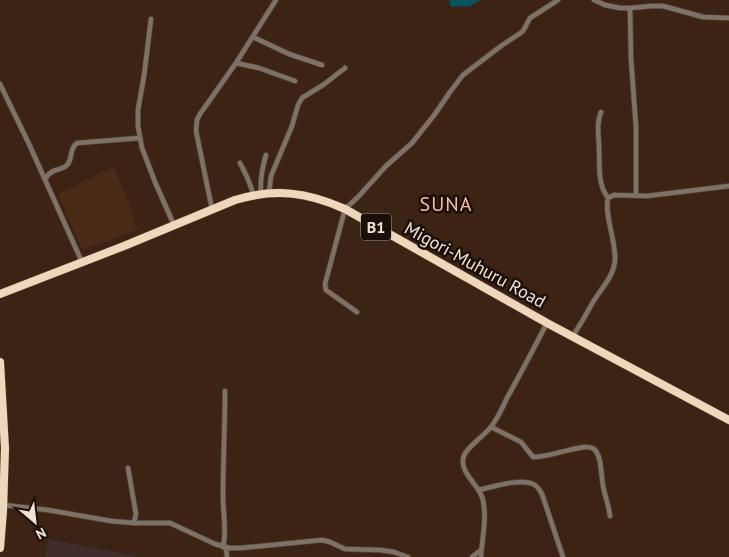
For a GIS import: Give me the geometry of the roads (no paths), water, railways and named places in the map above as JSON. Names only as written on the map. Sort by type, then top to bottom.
[{"type":"highway","name":"Migori-Muhuru Road","points":[[0,294],[82,263],[235,200],[261,194],[303,195],[345,209],[547,323],[729,420]]},
{"type":"highway","points":[[0,362],[5,448],[0,548]]},
{"type":"street","points":[[212,209],[196,131],[197,120],[254,37],[276,0]]},
{"type":"street","points":[[357,312],[326,290],[325,284],[345,209],[386,166],[412,143],[463,75],[523,31],[530,18],[558,0]]},
{"type":"street","points":[[594,0],[610,6],[630,8],[663,6],[703,17],[729,18]]},
{"type":"street","points":[[630,8],[631,59],[636,127],[636,196]]},
{"type":"street","points":[[151,19],[138,120],[142,148],[174,226]]},
{"type":"street","points":[[254,37],[289,54],[322,65]]},
{"type":"street","points":[[236,63],[259,68],[295,81]]},
{"type":"street","points":[[261,194],[272,176],[302,98],[345,68]]},
{"type":"street","points":[[0,84],[82,263]]},
{"type":"street","points":[[573,336],[606,282],[614,265],[615,258],[607,208],[608,198],[602,187],[599,166],[598,125],[600,112]]},
{"type":"street","points":[[41,171],[51,172],[68,165],[72,148],[77,143],[140,138]]},
{"type":"street","points":[[261,194],[266,155]]},
{"type":"street","points":[[240,163],[252,187],[261,194]]},
{"type":"street","points":[[45,179],[51,172]]},
{"type":"street","points":[[608,198],[614,195],[664,194],[729,186]]},
{"type":"street","points":[[481,557],[484,512],[482,496],[466,472],[464,454],[491,427],[547,323]]},
{"type":"street","points":[[226,391],[223,486],[224,548],[227,557]]},
{"type":"street","points":[[491,427],[521,442],[533,457],[579,448],[594,448],[599,459],[610,516]]},
{"type":"street","points":[[128,468],[136,514],[134,523]]},
{"type":"street","points":[[479,490],[521,482],[536,485],[542,494],[563,557]]},
{"type":"street","points":[[2,509],[48,510],[134,523],[170,523],[224,548],[322,540],[345,549],[380,550],[408,557]]},
{"type":"street","points":[[472,557],[481,550]]},
{"type":"water","points":[[449,0],[481,0],[470,6],[451,7]]},
{"type":"district","name":"SUNA","points":[[446,204]]}]
